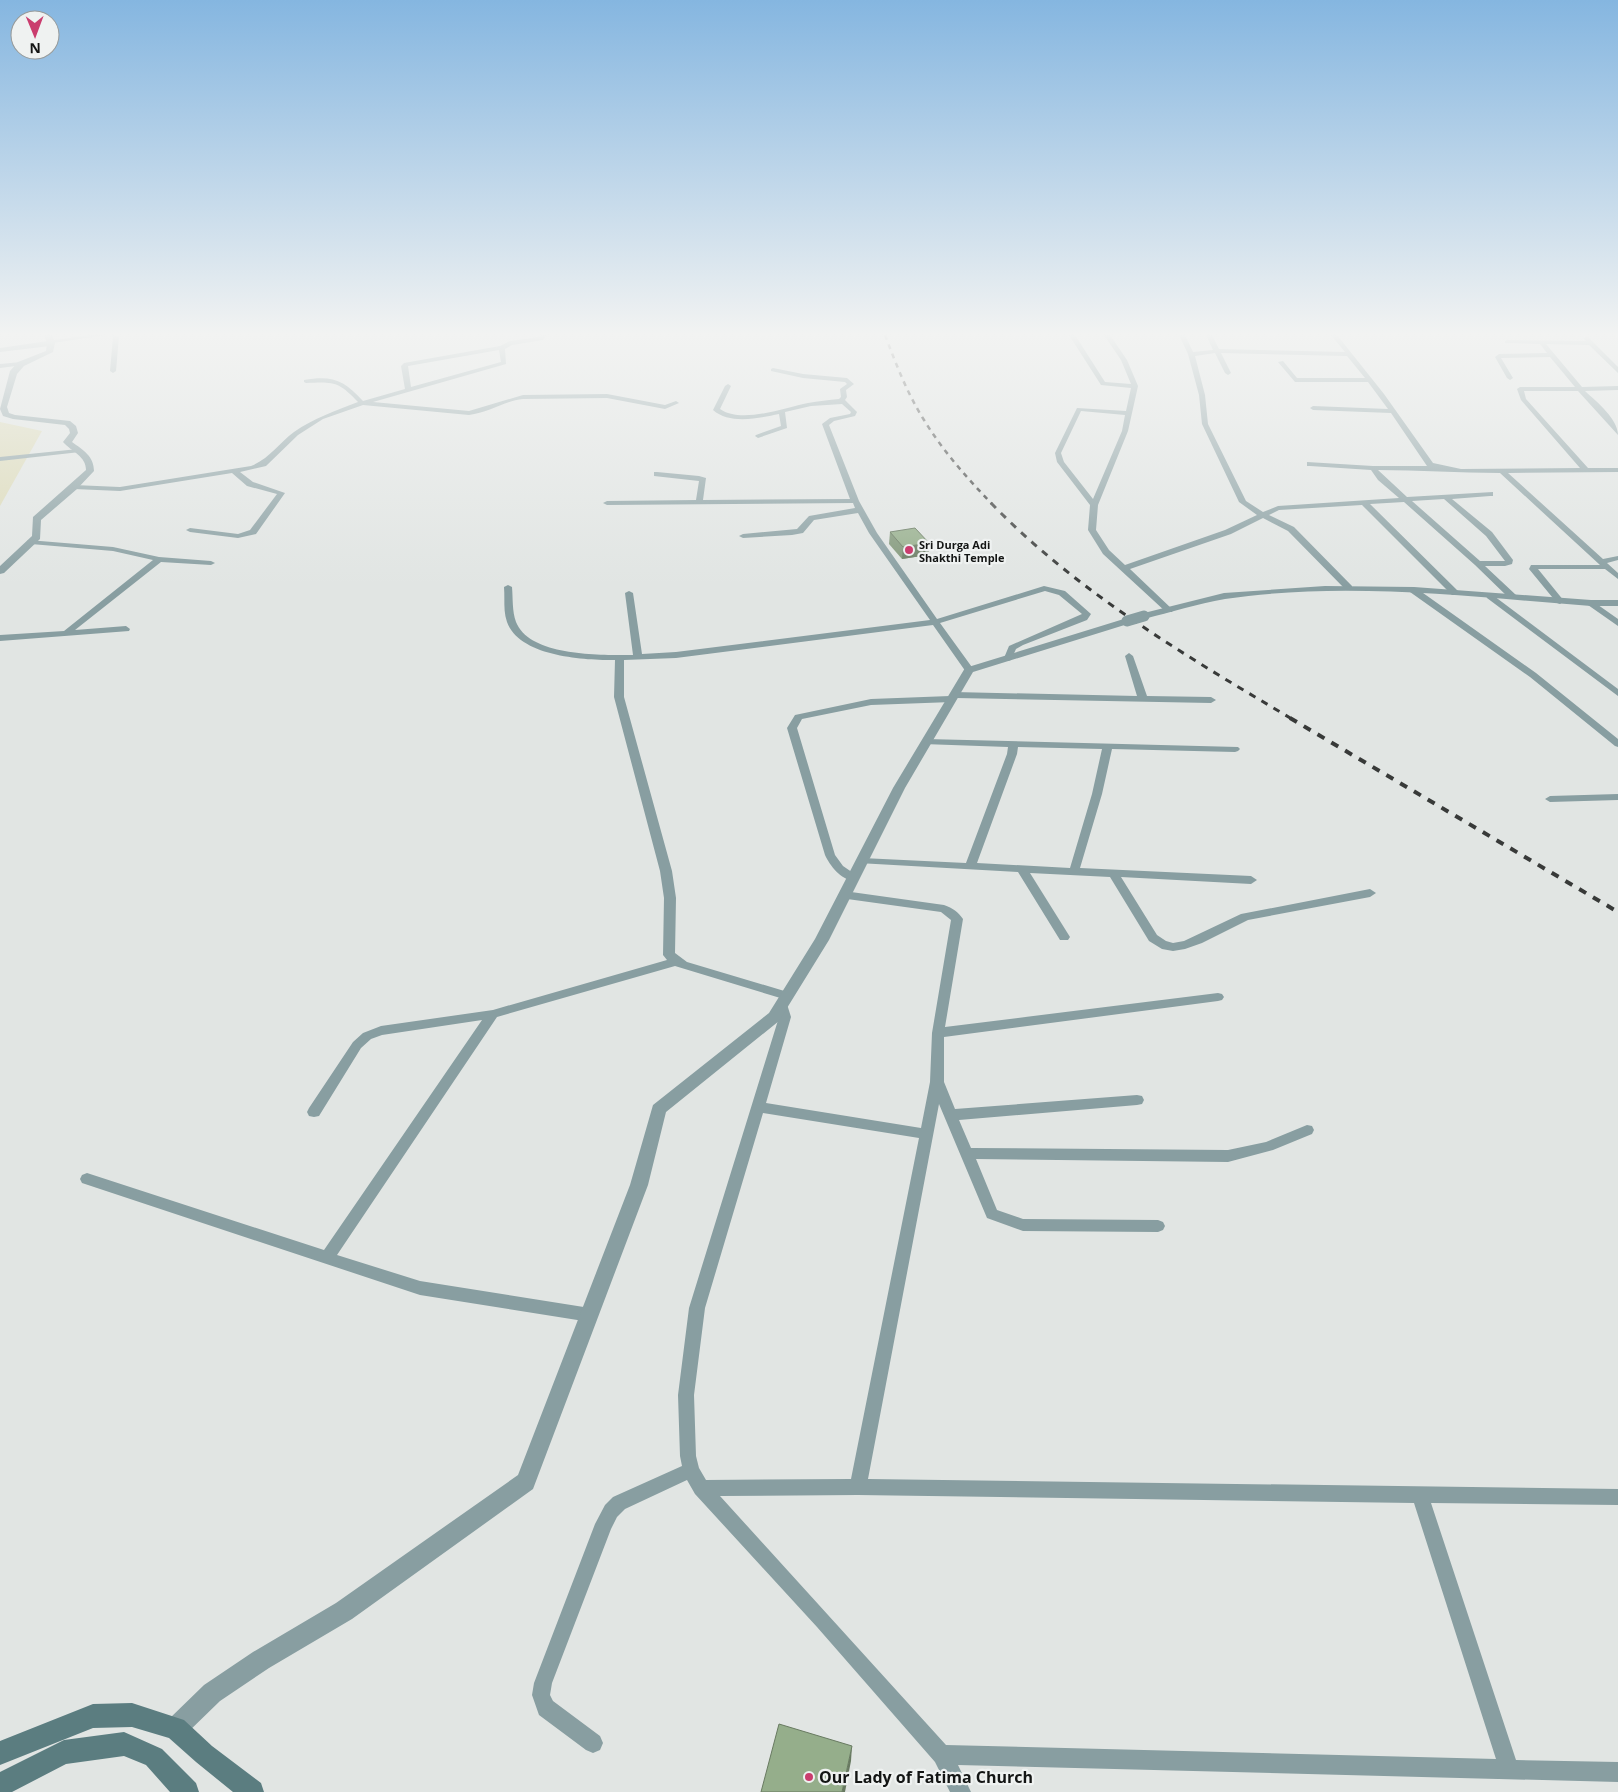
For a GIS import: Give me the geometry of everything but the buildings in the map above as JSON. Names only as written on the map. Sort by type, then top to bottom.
[{"type":"main road","points":[[0,1753],[63,1726],[93,1716],[132,1715],[176,1728],[204,1754],[252,1792]]},
{"type":"main road","points":[[0,1785],[64,1752],[124,1744],[154,1757],[187,1792]]},
{"type":"street","points":[[0,571],[37,537],[36,520],[90,471],[90,463],[67,442],[74,433],[73,428],[67,423],[23,419]]},
{"type":"street","points":[[74,487],[120,489],[235,472],[263,464],[296,434],[320,419]]},
{"type":"street","points":[[758,436],[785,427],[783,419]]},
{"type":"street","points":[[834,419],[825,424],[855,501],[872,533],[969,670]]},
{"type":"street","points":[[1074,419],[1058,453],[1060,462],[1094,505]]},
{"type":"street","points":[[1128,419],[1094,505],[1092,530],[1106,552],[1123,570],[1169,610]]},
{"type":"street","points":[[1204,419],[1205,424],[1243,502],[1264,516],[1290,529],[1349,588]]},
{"type":"street","points":[[1398,419],[1430,465],[1440,468]]},
{"type":"street","points":[[1541,419],[1586,470]]},
{"type":"street","points":[[1607,419],[1618,433]]},
{"type":"street","points":[[0,459],[78,451]]},
{"type":"street","points":[[1310,464],[1373,468],[1440,468],[1461,471],[1618,470]]},
{"type":"street","points":[[1373,468],[1381,478],[1478,563],[1513,597]]},
{"type":"street","points":[[1502,471],[1618,577]]},
{"type":"street","points":[[190,530],[238,536],[253,532],[282,493],[250,484],[235,472]]},
{"type":"street","points":[[657,474],[703,480],[699,502]]},
{"type":"street","points":[[1123,570],[1228,532],[1278,508],[1407,501],[1490,494]]},
{"type":"street","points":[[1447,498],[1489,534],[1509,560],[1505,564],[1478,563]]},
{"type":"street","points":[[607,503],[855,501]]},
{"type":"street","points":[[1366,503],[1455,593]]},
{"type":"street","points":[[743,536],[792,533],[800,531],[812,518],[860,510]]},
{"type":"street","points":[[31,542],[113,550],[159,559],[211,563]]},
{"type":"street","points":[[1560,601],[1533,570],[1534,567],[1605,565],[1618,558]]},
{"type":"street","points":[[64,634],[159,559]]},
{"type":"street","points":[[508,587],[513,625],[521,635],[533,643],[557,652],[600,658],[676,655],[936,622],[1035,590],[1051,587],[1058,590],[1087,614],[1084,618],[1020,643],[1012,648],[1008,658]]},
{"type":"street","points":[[176,1728],[212,1693],[261,1660],[344,1611],[526,1482],[640,1185],[659,1110],[774,1017],[822,940],[899,788],[969,670],[1144,616],[1234,595],[1349,588],[1413,590],[1591,603],[1618,603]]},
{"type":"street","points":[[1413,590],[1533,675],[1618,744]]},
{"type":"street","points":[[629,593],[638,658]]},
{"type":"street","points":[[1490,596],[1618,693]]},
{"type":"street","points":[[1591,603],[1618,624]]},
{"type":"street","points":[[0,638],[126,629]]},
{"type":"street","points":[[1129,656],[1143,699]]},
{"type":"street","points":[[620,658],[619,697],[666,871],[670,898],[669,955],[677,961],[784,1000]]},
{"type":"street","points":[[853,877],[840,870],[834,864],[830,855],[792,728],[793,722],[798,717],[871,702],[953,697],[1211,700]]},
{"type":"street","points":[[926,742],[1235,749]]},
{"type":"street","points":[[970,866],[1012,754],[1013,745]]},
{"type":"street","points":[[1074,871],[1097,794],[1108,746]]},
{"type":"street","points":[[1550,799],[1618,797]]},
{"type":"street","points":[[862,861],[1251,880]]},
{"type":"street","points":[[1022,868],[1064,938]]},
{"type":"street","points":[[1113,873],[1153,938],[1159,945],[1171,948],[1186,946],[1229,923],[1245,917],[1370,893]]},
{"type":"street","points":[[844,895],[944,909],[952,913],[957,919],[938,1033],[937,1082],[858,1488]]},
{"type":"street","points":[[314,1112],[357,1045],[367,1036],[381,1031],[493,1014],[677,961]]},
{"type":"street","points":[[938,1033],[1218,998]]},
{"type":"street","points":[[784,1000],[785,1017],[697,1308],[686,1395],[688,1456],[691,1470],[701,1488],[823,1620],[942,1756],[962,1792]]},
{"type":"street","points":[[327,1258],[493,1014]]},
{"type":"street","points":[[937,1082],[992,1214],[1008,1222],[1023,1225],[1158,1226]]},
{"type":"street","points":[[951,1115],[1137,1100]]},
{"type":"street","points":[[758,1107],[927,1134]]},
{"type":"street","points":[[966,1153],[1228,1156],[1256,1152],[1273,1147],[1307,1130]]},
{"type":"street","points":[[87,1179],[420,1288],[590,1315]]},
{"type":"street","points":[[594,1743],[546,1708],[541,1695],[543,1683],[604,1524],[611,1511],[620,1503],[691,1470]]},
{"type":"street","points":[[701,1488],[858,1488],[1618,1497]]},
{"type":"street","points":[[1420,1496],[1509,1770]]},
{"type":"street","points":[[942,1756],[1618,1772]]},
{"type":"shaded area","points":[[0,422],[42,431],[0,506]]},
{"type":"railway","points":[[923,419],[939,443],[992,504]]},
{"type":"railway","points":[[992,504],[1024,535],[1096,594],[1212,671],[1292,719]]},
{"type":"railway","points":[[1290,718],[1618,912]]},
{"type":"place","name":"Sri Durga Adi Shakthi Temple","points":[[909,550]]},
{"type":"place","name":"Our Lady of Fatima Church","points":[[809,1777]]}]
